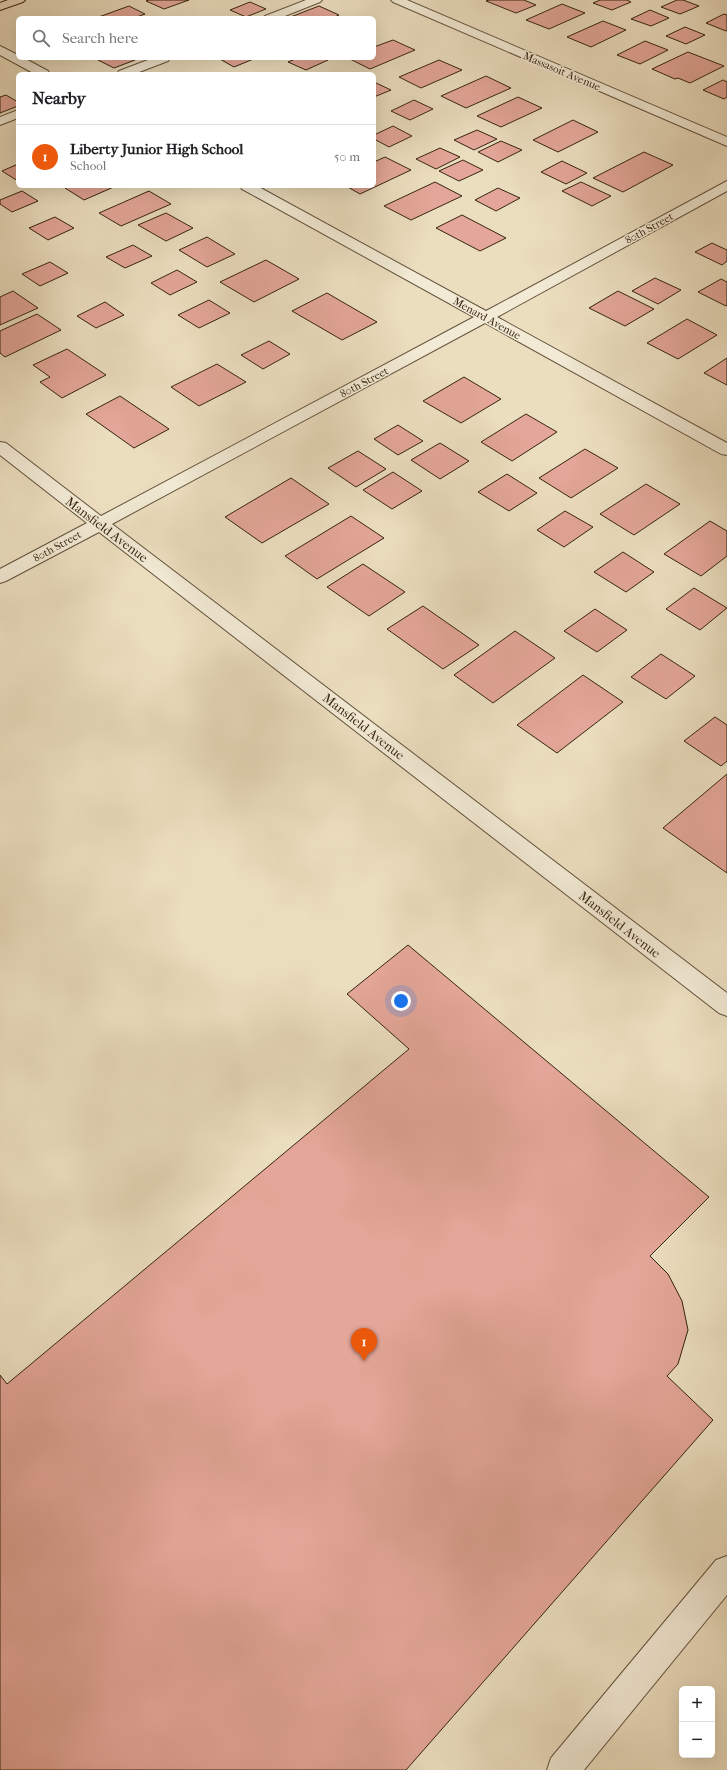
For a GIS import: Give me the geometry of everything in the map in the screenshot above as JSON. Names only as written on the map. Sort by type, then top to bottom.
[{"type":"main road","points":[[0,7],[19,0]]},
{"type":"street","points":[[274,16],[316,0]]},
{"type":"street","name":"Massasoit Avenue","points":[[397,0],[727,142]]},
{"type":"street","points":[[0,50],[16,59]]},
{"type":"street","points":[[18,60],[40,72]]},
{"type":"street","points":[[128,72],[159,60]]},
{"type":"street","points":[[0,121],[16,115]]},
{"type":"street","name":"80th Street","points":[[0,578],[99,523],[486,317],[727,185]]},
{"type":"street","name":"Menard Avenue","points":[[251,188],[727,450]]},
{"type":"street","name":"Mansfield Avenue","points":[[0,447],[727,1006]]},
{"type":"street","points":[[563,1770],[727,1571]]},
{"type":"building","points":[[189,0],[164,9],[146,1]]},
{"type":"building","points":[[524,0],[536,5],[516,13],[486,1]]},
{"type":"building","points":[[600,0],[627,0],[631,2],[612,10],[593,3]]},
{"type":"building","points":[[677,0],[683,0],[699,6],[680,14],[661,7]]},
{"type":"building","points":[[250,2],[266,9],[248,16],[244,16],[230,10]]},
{"type":"building","points":[[562,4],[585,13],[549,29],[526,20]]},
{"type":"building","points":[[129,6],[145,14],[140,16],[102,16]]},
{"type":"building","points":[[319,6],[339,15],[337,16],[293,16]]},
{"type":"building","points":[[650,10],[669,18],[651,26],[631,19]]},
{"type":"building","points":[[724,14],[727,15],[726,31],[706,23]]},
{"type":"building","points":[[603,21],[626,30],[591,47],[567,37]]},
{"type":"building","points":[[685,27],[705,35],[686,44],[666,36]]},
{"type":"building","points":[[393,40],[415,50],[370,69],[352,60],[376,60],[376,46]]},
{"type":"building","points":[[645,41],[668,50],[640,64],[617,55]]},
{"type":"building","points":[[688,52],[724,66],[690,83],[678,78],[675,79],[652,69]]},
{"type":"building","points":[[98,60],[135,60],[114,68]]},
{"type":"building","points":[[222,60],[251,60],[234,67]]},
{"type":"building","points":[[293,60],[328,60],[306,70],[288,62]]},
{"type":"building","points":[[439,60],[462,70],[421,88],[399,77]]},
{"type":"building","points":[[486,76],[511,88],[466,108],[441,96]]},
{"type":"building","points":[[723,80],[727,82],[727,97],[724,99],[703,90]]},
{"type":"building","points":[[376,83],[391,90],[376,96]]},
{"type":"building","points":[[6,95],[16,101],[16,107],[0,113],[0,97]]},
{"type":"building","points":[[518,97],[542,108],[501,127],[477,116]]},
{"type":"building","points":[[414,100],[433,109],[410,120],[391,111]]},
{"type":"building","points":[[573,120],[598,132],[558,152],[533,140]]},
{"type":"building","points":[[393,126],[412,136],[389,147],[376,140],[376,134]]},
{"type":"building","points":[[477,130],[497,139],[474,150],[454,140]]},
{"type":"building","points":[[501,141],[522,150],[498,162],[478,152]]},
{"type":"building","points":[[440,148],[460,157],[436,169],[416,159]]},
{"type":"building","points":[[644,152],[673,165],[623,192],[593,178]]},
{"type":"building","points":[[385,157],[411,170],[376,186],[376,161]]},
{"type":"building","points":[[463,160],[483,170],[459,181],[439,171]]},
{"type":"building","points":[[562,161],[587,173],[566,184],[541,172]]},
{"type":"building","points":[[16,165],[16,180],[2,171]]},
{"type":"building","points":[[435,182],[462,196],[411,220],[384,206]]},
{"type":"building","points":[[581,182],[611,196],[592,206],[562,191]]},
{"type":"building","points":[[65,188],[111,188],[84,200]]},
{"type":"building","points":[[350,188],[373,188],[360,194]]},
{"type":"building","points":[[498,188],[520,198],[496,211],[475,200]]},
{"type":"building","points":[[22,191],[38,201],[12,212],[0,204],[0,200]]},
{"type":"building","points":[[149,191],[171,204],[121,226],[99,213]]},
{"type":"building","points":[[166,213],[193,228],[166,241],[138,225]]},
{"type":"building","points":[[462,215],[506,238],[480,251],[436,228]]},
{"type":"building","points":[[55,217],[74,228],[48,240],[29,228]]},
{"type":"building","points":[[207,237],[235,254],[207,267],[179,250]]},
{"type":"building","points":[[712,243],[727,250],[727,261],[722,265],[695,252]]},
{"type":"building","points":[[133,245],[152,256],[125,268],[106,257]]},
{"type":"building","points":[[266,260],[299,279],[254,302],[220,282]]},
{"type":"building","points":[[50,262],[68,273],[40,286],[22,274]]},
{"type":"building","points":[[177,270],[197,282],[170,295],[151,283]]},
{"type":"building","points":[[655,278],[681,290],[658,304],[632,291]]},
{"type":"building","points":[[721,279],[727,282],[726,306],[698,292]]},
{"type":"building","points":[[13,291],[38,308],[0,325],[0,297]]},
{"type":"building","points":[[618,291],[654,309],[625,326],[589,308]]},
{"type":"building","points":[[327,293],[377,322],[342,340],[292,311]]},
{"type":"building","points":[[209,300],[230,313],[199,328],[178,315]]},
{"type":"building","points":[[105,302],[124,315],[96,328],[77,316]]},
{"type":"building","points":[[37,314],[61,330],[5,357],[0,353],[0,331]]},
{"type":"building","points":[[687,319],[717,335],[678,359],[647,343]]},
{"type":"building","points":[[269,341],[290,354],[263,369],[241,355]]},
{"type":"building","points":[[67,349],[106,375],[62,398],[40,382],[50,377],[33,365]]},
{"type":"building","points":[[727,358],[727,385],[704,373]]},
{"type":"building","points":[[217,364],[246,382],[199,406],[171,387]]},
{"type":"building","points":[[464,377],[501,399],[461,423],[423,401]]},
{"type":"building","points":[[120,396],[169,429],[134,448],[86,414]]},
{"type":"building","points":[[526,414],[557,432],[512,461],[481,442]]},
{"type":"building","points":[[398,425],[423,441],[398,455],[374,439]]},
{"type":"building","points":[[440,443],[469,461],[440,479],[411,460]]},
{"type":"building","points":[[585,449],[618,468],[571,498],[539,478]]},
{"type":"building","points":[[358,451],[386,469],[356,487],[328,468]]},
{"type":"building","points":[[393,472],[422,491],[392,509],[363,490]]},
{"type":"building","points":[[507,474],[537,493],[509,511],[478,492]]},
{"type":"building","points":[[291,478],[329,504],[262,543],[225,517]]},
{"type":"building","points":[[646,484],[680,504],[634,535],[600,514]]},
{"type":"building","points":[[565,511],[593,527],[564,547],[537,530]]},
{"type":"building","points":[[351,516],[384,538],[317,579],[285,556]]},
{"type":"building","points":[[710,521],[727,531],[727,556],[701,576],[664,554]]},
{"type":"building","points":[[623,552],[654,572],[626,592],[594,572]]},
{"type":"building","points":[[363,564],[405,592],[369,616],[327,587]]},
{"type":"building","points":[[694,588],[727,608],[700,630],[666,609]]},
{"type":"building","points":[[423,606],[479,645],[443,669],[387,629]]},
{"type":"building","points":[[595,609],[627,630],[597,652],[564,631]]},
{"type":"building","points":[[515,631],[555,658],[493,703],[454,675]]},
{"type":"building","points":[[661,654],[695,676],[666,699],[631,677]]},
{"type":"building","points":[[583,675],[623,702],[557,753],[517,725]]},
{"type":"building","points":[[715,717],[727,725],[727,761],[721,766],[684,741]]},
{"type":"building","points":[[727,774],[727,873],[663,828]]},
{"type":"building","points":[[408,945],[709,1197],[650,1256],[668,1274],[682,1301],[688,1330],[678,1364],[667,1376],[713,1420],[406,1770],[0,1770],[0,1375],[7,1384],[409,1049],[347,994]]},
{"type":"place","name":"Liberty Junior High School","points":[[364,1361]]}]
